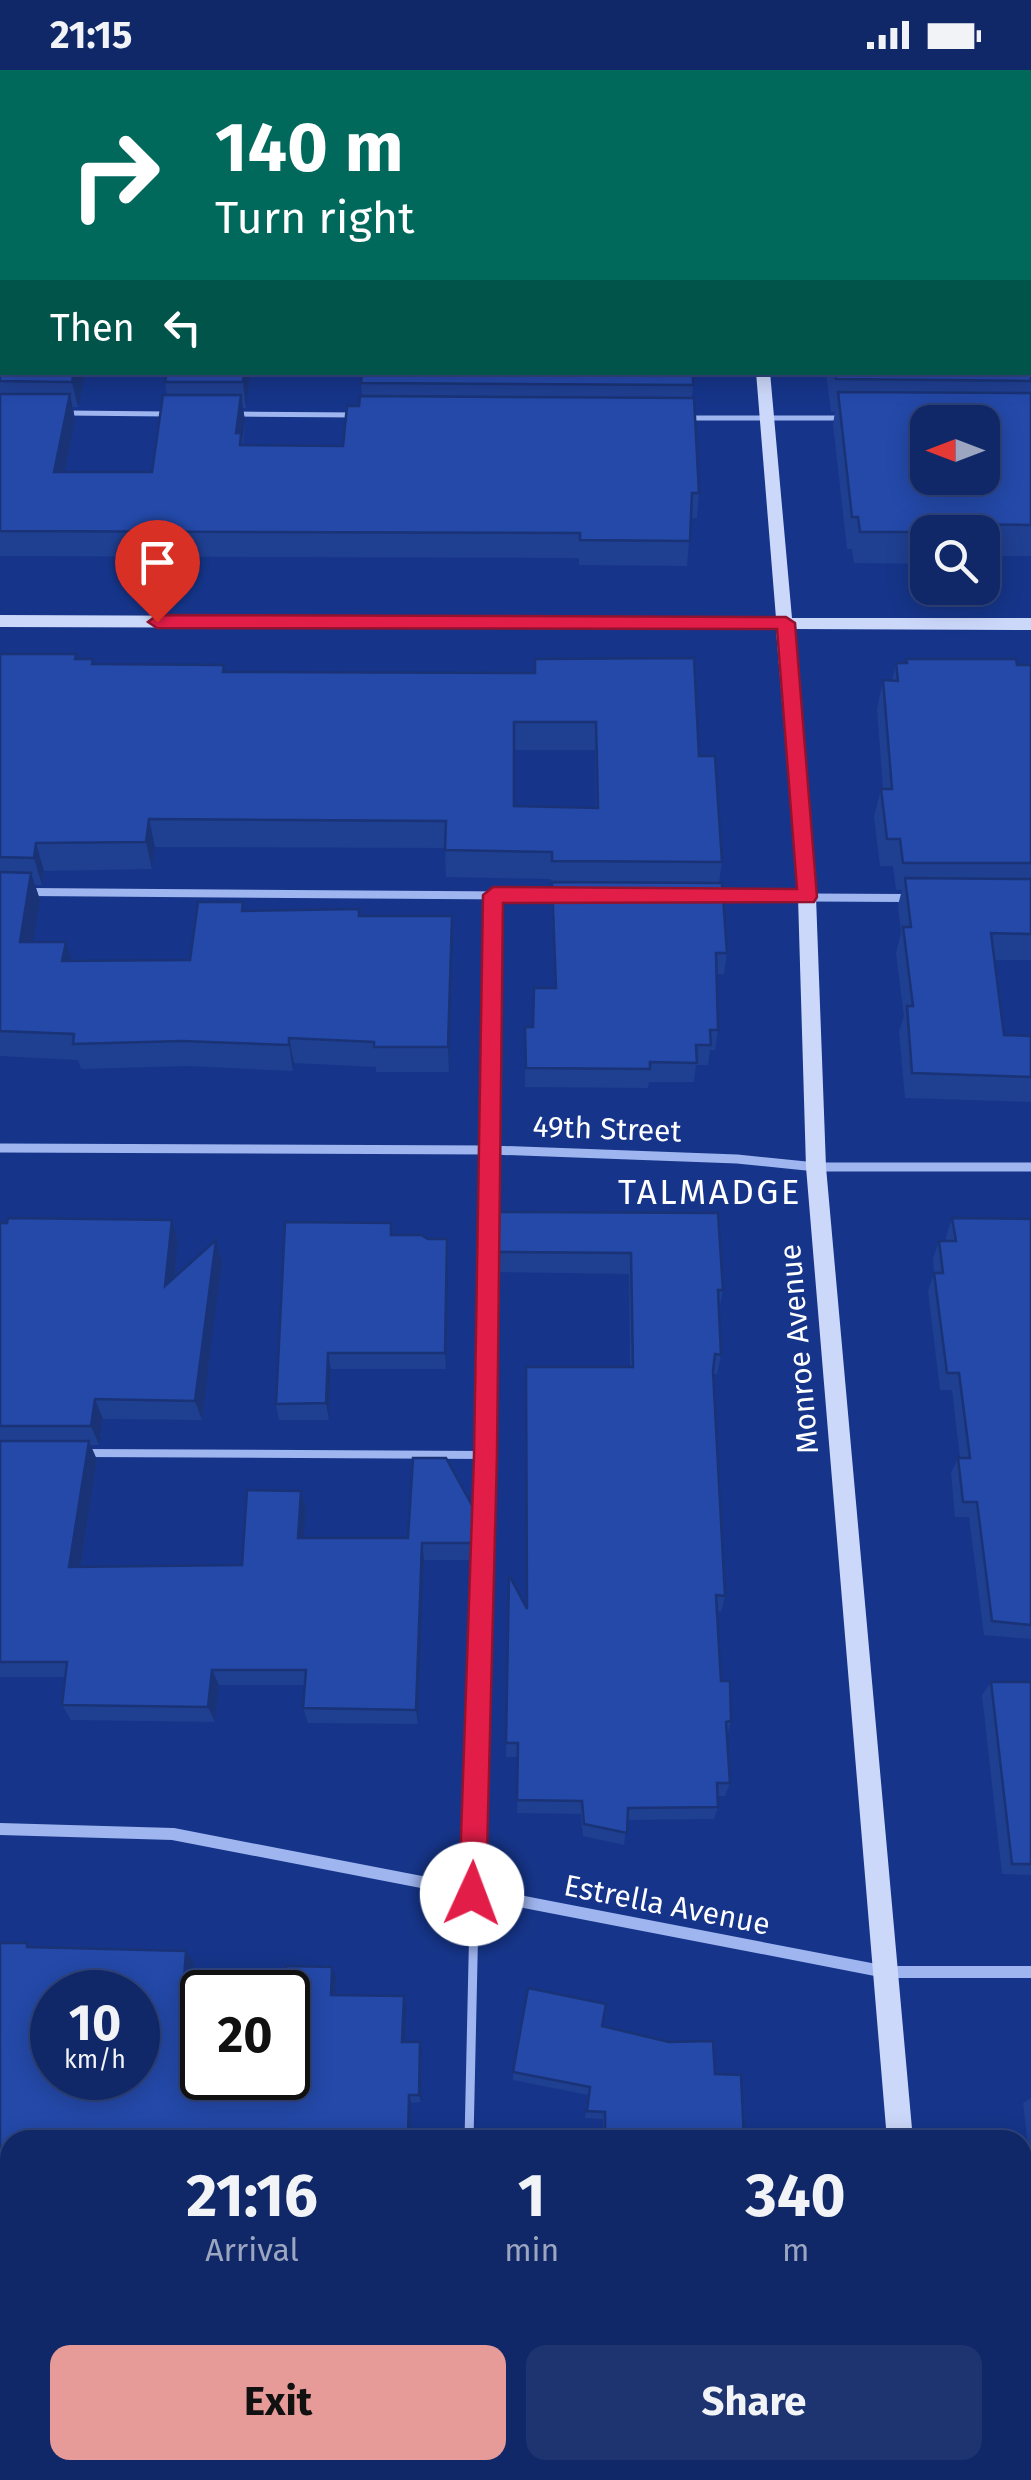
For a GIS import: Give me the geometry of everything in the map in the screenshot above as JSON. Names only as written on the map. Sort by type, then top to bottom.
[{"type":"street","name":"Monroe Avenue","points":[[763,375],[807,897],[816,1167],[899,2130]]},
{"type":"street","points":[[0,621],[1031,624]]},
{"type":"street","name":"49th Street","points":[[0,1148],[492,1150],[737,1159],[816,1167],[1031,1167]]},
{"type":"street","name":"Estrella Avenue","points":[[0,1829],[173,1834],[886,1972],[1031,1972]]},
{"type":"lane","points":[[59,413],[177,414]]},
{"type":"lane","points":[[216,414],[374,415]]},
{"type":"lane","points":[[668,418],[861,418]]},
{"type":"lane","points":[[20,892],[572,896]]},
{"type":"lane","points":[[469,2130],[492,1150],[493,895]]},
{"type":"lane","points":[[709,896],[919,898]]},
{"type":"lane","points":[[78,1452],[486,1455]]},
{"type":"building","points":[[0,375],[73,375],[72,382],[0,381]]},
{"type":"building","points":[[166,375],[244,375],[243,382],[165,382]]},
{"type":"building","points":[[362,375],[693,375],[693,385],[361,383]]},
{"type":"building","points":[[835,375],[1031,375],[1031,381],[836,379]]},
{"type":"building","points":[[838,392],[1031,393],[1031,525],[1000,525],[1000,515],[910,515],[910,532],[860,532],[858,517],[852,517]]},
{"type":"building","points":[[0,394],[70,394],[54,472],[152,472],[163,395],[241,395],[236,433],[241,433],[240,445],[343,446],[347,406],[359,406],[360,396],[694,398],[699,493],[692,493],[690,541],[580,540],[580,533],[0,531]]},
{"type":"building","points":[[0,654],[76,654],[75,659],[93,659],[92,664],[224,665],[223,672],[535,673],[535,659],[694,658],[699,756],[715,756],[722,862],[552,861],[552,852],[445,850],[446,821],[149,819],[146,842],[36,843],[34,858],[0,857]],"holes":[[[514,722],[596,722],[598,808],[514,806]]]},
{"type":"building","points":[[906,659],[1016,659],[1017,665],[1031,665],[1031,863],[903,863],[900,839],[887,839],[881,789],[892,789],[883,680],[898,681],[896,663],[907,663]]},
{"type":"building","points":[[0,872],[31,873],[20,942],[66,942],[62,961],[190,960],[198,902],[243,902],[242,911],[359,909],[359,916],[452,916],[448,1047],[374,1047],[374,1042],[289,1038],[289,1045],[182,1041],[73,1044],[74,1034],[0,1031]]},
{"type":"building","points":[[905,878],[1031,879],[1031,934],[991,933],[1004,1035],[1031,1036],[1031,1077],[912,1073],[907,1006],[913,1006],[903,927],[911,927]]},
{"type":"building","points":[[552,882],[722,883],[727,953],[716,953],[718,1030],[710,1030],[711,1045],[696,1045],[697,1063],[650,1062],[650,1069],[526,1068],[525,1027],[533,1027],[534,988],[556,988]]},
{"type":"building","points":[[495,1212],[718,1213],[723,1290],[718,1290],[721,1355],[715,1354],[713,1371],[725,1596],[716,1595],[721,1681],[730,1681],[731,1721],[726,1722],[730,1783],[717,1783],[718,1807],[628,1808],[627,1833],[584,1824],[582,1801],[517,1800],[518,1743],[506,1743],[509,1575],[527,1609],[526,1367],[633,1367],[631,1253],[494,1252]]},
{"type":"building","points":[[8,1218],[172,1220],[165,1286],[216,1240],[195,1401],[95,1399],[91,1426],[0,1426],[0,1223],[7,1223]]},
{"type":"building","points":[[952,1218],[1031,1219],[1031,1625],[992,1621],[977,1502],[963,1502],[958,1458],[970,1458],[959,1373],[947,1373],[934,1273],[943,1273],[939,1241],[956,1241]]},
{"type":"building","points":[[285,1222],[391,1223],[391,1235],[447,1239],[445,1353],[328,1353],[326,1403],[276,1404]]},
{"type":"building","points":[[0,1441],[89,1441],[69,1567],[242,1565],[247,1490],[301,1491],[298,1538],[408,1538],[413,1458],[446,1458],[474,1509],[473,1543],[422,1543],[416,1710],[303,1708],[306,1670],[212,1670],[208,1707],[62,1705],[67,1662],[0,1662]]},
{"type":"building","points":[[991,1682],[1031,1682],[1031,1864],[1012,1864]]},
{"type":"building","points":[[0,1943],[186,1951],[185,1970],[180,1970],[180,2100],[310,2100],[310,1970],[286,1970],[286,1966],[332,1967],[331,1995],[404,1996],[402,2042],[420,2042],[419,2095],[409,2095],[408,2130],[0,2130]]},
{"type":"building","points":[[528,1988],[606,2004],[602,2026],[669,2042],[713,2041],[715,2074],[741,2075],[744,2130],[605,2130],[605,2112],[587,2111],[590,2087],[513,2072]]},
{"type":"district","name":"TALMADGE","points":[[710,1192]]},
{"type":"route","points":[[157,622],[786,623],[807,897],[493,895],[486,1455],[472,1894]]}]
